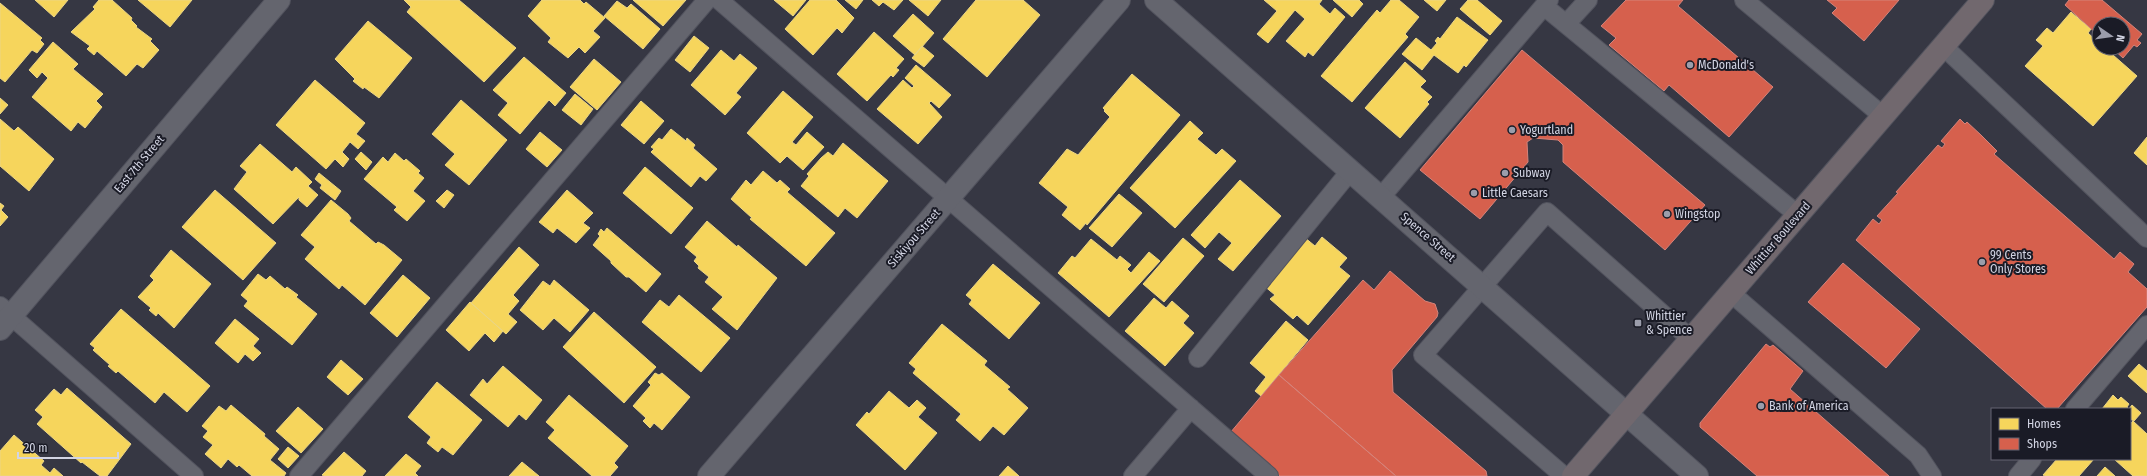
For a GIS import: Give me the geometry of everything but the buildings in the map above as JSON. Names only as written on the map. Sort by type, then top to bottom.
[{"type":"main road","name":"Whittier Boulevard","points":[[1573,476],[1692,340],[1983,0]]},
{"type":"street","name":"East 7th Street","points":[[4,317],[279,0]]},
{"type":"street","name":"Siskiyou Street","points":[[709,476],[1119,0]]},
{"type":"street","name":"Spence Street","points":[[1156,0],[1628,413],[1697,476]]},
{"type":"lane","points":[[300,476],[706,0]]},
{"type":"lane","points":[[718,0],[1269,476]]},
{"type":"lane","points":[[1566,24],[1588,0]]},
{"type":"lane","points":[[1744,0],[1883,116]]},
{"type":"lane","points":[[1381,197],[1547,3],[1566,24],[1798,215]]},
{"type":"lane","points":[[1943,46],[2147,238]]},
{"type":"lane","points":[[1198,358],[1351,170]]},
{"type":"lane","points":[[1564,476],[1423,355],[1546,212],[1692,340]]},
{"type":"lane","points":[[1731,293],[1918,455],[1932,476]]},
{"type":"lane","points":[[4,317],[194,476]]},
{"type":"lane","points":[[2076,408],[2147,325]]},
{"type":"lane","points":[[1134,476],[1191,408]]},
{"type":"lane","points":[[2018,476],[2031,460]]},
{"type":"place","name":"McDonald's","points":[[1690,65]]},
{"type":"place","name":"Yogurtland","points":[[1512,130]]},
{"type":"place","name":"Subway","points":[[1505,173]]},
{"type":"place","name":"Little Caesars","points":[[1474,193]]},
{"type":"place","name":"Wingstop","points":[[1667,214]]},
{"type":"place","name":"99 Cents Only Stores","points":[[1982,262]]},
{"type":"place","name":"Whittier & Spence","points":[[1638,323]]},
{"type":"place","name":"Bank of America","points":[[1761,406]]}]
